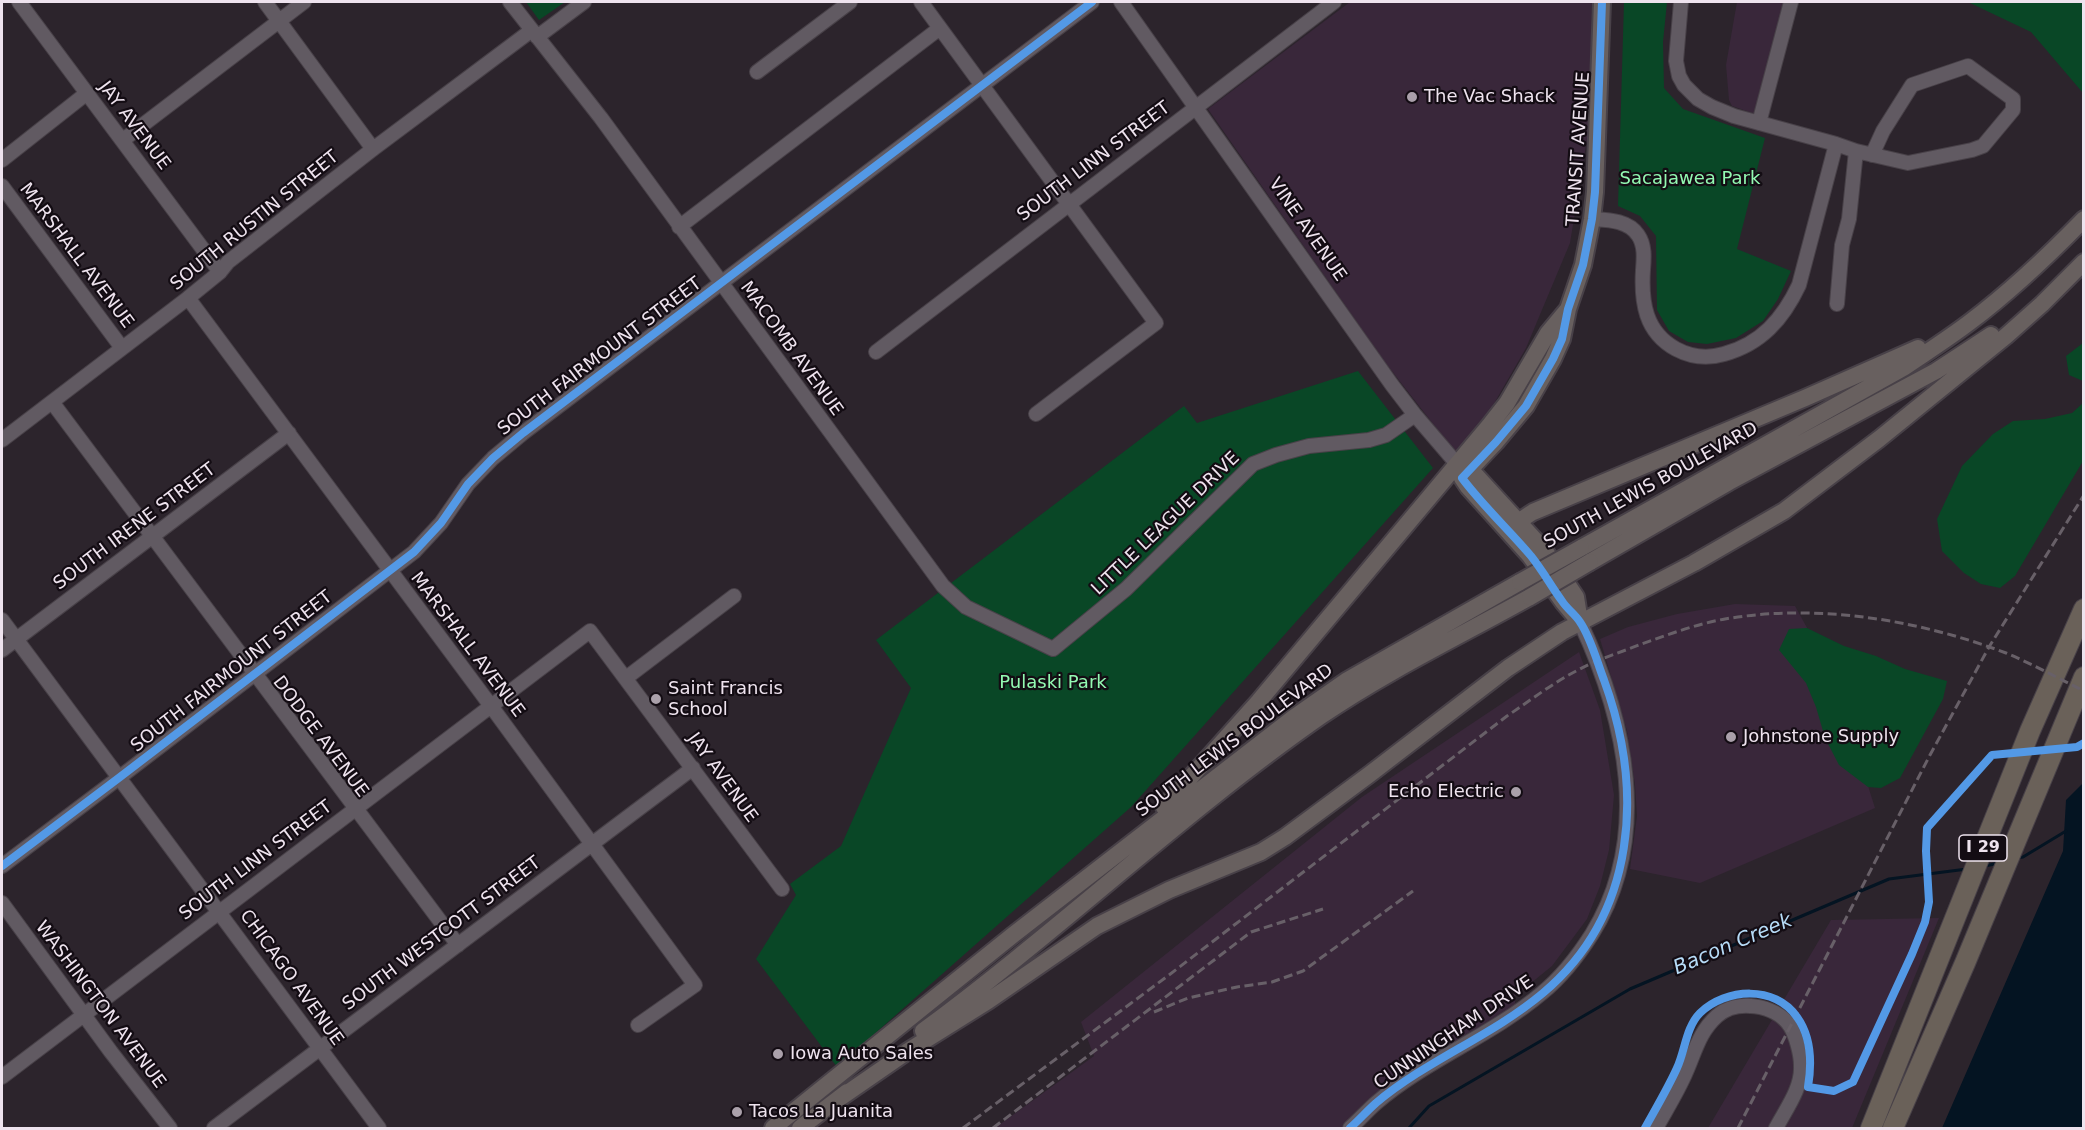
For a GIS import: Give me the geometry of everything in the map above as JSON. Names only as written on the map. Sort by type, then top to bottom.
[{"type":"highway","name":"I 29","points":[[1871,1128],[2030,731],[2084,609]]},
{"type":"highway","name":"I 29","points":[[1893,1128],[1965,963],[2084,677]]},
{"type":"main road","name":"TRANSIT AVENUE","points":[[1117,854],[1212,755],[1463,470],[1507,403],[1548,333],[1568,309],[1583,265],[1595,192],[1602,2]]},
{"type":"main road","name":"SOUTH LEWIS BOULEVARD","points":[[800,1128],[840,1098],[894,1051],[1004,968],[1155,844],[1297,734],[1377,680],[1530,597],[1585,555],[1905,367],[1969,322],[2046,258],[2084,219]]},
{"type":"main road","name":"SOUTH LEWIS BOULEVARD","points":[[773,1128],[1117,854],[1253,748],[1346,681],[1520,582],[1585,555],[1729,482],[1936,371],[2019,315],[2084,261]]},
{"type":"main road","points":[[840,1098],[1097,926],[1169,890],[1261,852],[1285,837],[1308,822],[1535,649],[1580,622],[1694,563],[1784,511],[1879,439],[2006,336],[2042,304],[2084,261]]},
{"type":"main road","points":[[1516,529],[1533,512],[1805,398],[1908,353],[1969,322]]},
{"type":"main road","name":"CUNNINGHAM DRIVE","points":[[1463,470],[1516,529],[1530,556],[1580,622]]},
{"type":"street","points":[[265,2],[373,149]]},
{"type":"street","points":[[123,140],[304,2]]},
{"type":"street","name":"MACOMB AVENUE","points":[[510,2],[601,118],[943,586],[966,607],[1053,649]]},
{"type":"street","name":"SOUTH RUSTIN STREET","points":[[2,440],[188,298],[220,272],[228,262],[373,149],[584,2]]},
{"type":"street","points":[[757,72],[850,2]]},
{"type":"street","points":[[921,2],[1156,323],[1036,414]]},
{"type":"street","name":"SOUTH FAIRMOUNT STREET","points":[[2,866],[389,571],[429,537],[468,484],[493,458],[523,433],[1092,2]]},
{"type":"street","name":"VINE AVENUE","points":[[1121,2],[1415,415],[1463,470]]},
{"type":"street","points":[[1681,2],[1676,61],[1684,85],[1698,99],[1712,108],[1759,123],[1856,151],[1872,155],[1908,164],[1983,146],[2013,110],[2013,99],[1968,66],[1912,85],[1883,131],[1872,155]]},
{"type":"street","points":[[1759,123],[1791,2]]},
{"type":"street","name":"JAY AVENUE","points":[[24,3],[87,93],[220,272]]},
{"type":"street","name":"SOUTH LINN STREET","points":[[876,351],[1329,3]]},
{"type":"street","points":[[679,227],[940,28]]},
{"type":"street","points":[[2,160],[87,93]]},
{"type":"street","points":[[1592,219],[1623,223],[1638,234],[1644,255],[1642,301],[1648,320],[1658,335],[1671,346],[1695,356],[1708,357],[1734,351],[1768,332],[1782,317],[1792,300],[1799,285],[1836,144]]},
{"type":"street","points":[[1837,304],[1842,245],[1849,219],[1856,151]]},
{"type":"street","name":"MARSHALL AVENUE","points":[[2,186],[122,348]]},
{"type":"street","name":"MARSHALL AVENUE","points":[[188,298],[695,985],[638,1025]]},
{"type":"street","name":"DODGE AVENUE","points":[[52,402],[458,945]]},
{"type":"street","name":"LITTLE LEAGUE DRIVE","points":[[1053,649],[1126,589],[1253,464],[1309,446],[1369,440],[1386,435],[1415,415]]},
{"type":"street","name":"SOUTH IRENE STREET","points":[[2,650],[289,433]]},
{"type":"street","points":[[626,678],[734,596]]},
{"type":"street","name":"CHICAGO AVENUE","points":[[2,620],[379,1128]]},
{"type":"street","name":"CUNNINGHAM DRIVE","points":[[1350,1128],[1377,1102],[1405,1082],[1542,994],[1579,955],[1608,905],[1617,881],[1626,841],[1628,794],[1624,755],[1611,700],[1580,622]]},
{"type":"street","name":"SOUTH LINN STREET","points":[[2,1077],[590,631]]},
{"type":"street","name":"JAY AVENUE","points":[[590,631],[782,889]]},
{"type":"street","name":"SOUTH WESTCOTT STREET","points":[[214,1128],[693,768]]},
{"type":"street","name":"WASHINGTON AVENUE","points":[[2,903],[170,1128]]},
{"type":"street","points":[[1656,1128],[1686,1073],[1698,1039],[1716,1016],[1731,1006],[1762,1008],[1774,1013],[1790,1026],[1799,1052],[1800,1080],[1776,1128]]},
{"type":"shaded area","points":[[1350,2],[1592,2],[1589,127],[1570,243],[1526,348],[1488,414],[1455,452],[1384,361],[1208,109]]},
{"type":"shaded area","points":[[1737,2],[1796,2],[1764,117],[1732,106],[1729,100],[1726,65]]},
{"type":"shaded area","points":[[1735,604],[1795,606],[1833,675],[1875,808],[1700,883],[1630,869],[1637,816],[1635,785],[1627,731],[1600,639],[1628,627],[1677,614]]},
{"type":"shaded area","points":[[1579,652],[1600,710],[1614,795],[1609,850],[1600,886],[1587,919],[1552,966],[1515,996],[1515,1009],[1346,1128],[995,1128],[1094,1056],[1081,1022],[1362,797]]},
{"type":"shaded area","points":[[1939,918],[1852,1128],[1708,1128],[1831,920]]},
{"type":"green space","points":[[526,2],[565,2],[539,20]]},
{"type":"green space","name":"Sacajawea Park","points":[[1624,2],[1667,2],[1663,42],[1664,88],[1683,109],[1765,138],[1737,249],[1791,271],[1778,299],[1763,321],[1736,338],[1707,344],[1688,342],[1669,331],[1657,310],[1656,236],[1640,216],[1618,206]]},
{"type":"green space","points":[[1968,2],[2083,2],[2083,93],[2031,32]]},
{"type":"green space","points":[[2083,343],[2083,381],[2069,375],[2066,356]]},
{"type":"green space","name":"Pulaski Park","points":[[1358,371],[1433,468],[1131,807],[837,1067],[756,959],[796,895],[790,884],[841,846],[911,688],[876,640],[1184,406],[1197,423]]},
{"type":"green space","points":[[2083,403],[2083,461],[2015,576],[2000,588],[1981,584],[1964,573],[1942,551],[1937,519],[1962,466],[1993,434],[2013,421],[2045,419],[2072,413]]},
{"type":"green space","points":[[1807,628],[1844,646],[1876,656],[1905,669],[1947,681],[1943,699],[1900,778],[1881,788],[1868,787],[1839,765],[1825,738],[1806,683],[1779,650],[1789,629]]},
{"type":"water","points":[[2083,783],[2083,1128],[1942,1128],[2063,851],[2066,800]]},
{"type":"waterway","name":"Bacon Creek","points":[[2017,858],[2023,857],[2066,831]]},
{"type":"waterway","name":"Bacon Creek","points":[[1985,866],[1999,863]]},
{"type":"waterway","name":"Bacon Creek","points":[[1409,1128],[1429,1106],[1630,989],[1889,879],[1967,869]]},
{"type":"railway","points":[[1738,1128],[1930,755],[1989,647],[2084,495]]},
{"type":"railway","points":[[963,1128],[1169,975],[1507,716],[1561,680],[1601,659],[1682,630],[1725,619],[1796,613],[1832,614],[1903,624],[1973,641],[2016,657],[2084,691]]},
{"type":"railway","points":[[1154,1012],[1188,998],[1272,982],[1303,971],[1413,891]]},
{"type":"railway","points":[[993,1128],[1251,932],[1323,909]]},
{"type":"cycle path","points":[[2,866],[414,552],[441,523],[468,484],[493,458],[523,433],[1092,2]]},
{"type":"cycle path","points":[[1350,1128],[1376,1103],[1416,1074],[1503,1022],[1543,993],[1574,961],[1598,926],[1614,888],[1624,848],[1627,807],[1625,764],[1617,722],[1594,650],[1578,619],[1564,604],[1531,556],[1462,478],[1526,406],[1562,339],[1568,309],[1583,265],[1592,219],[1602,2]]},
{"type":"cycle path","points":[[1645,1128],[1677,1068],[1695,1019],[1711,1005],[1736,995],[1763,995],[1776,999],[1797,1017],[1806,1033],[1810,1051],[1808,1087],[1834,1091],[1853,1082],[1925,922],[1929,902],[1927,828],[1992,755],[2077,747],[2084,743]]},
{"type":"place","name":"The Vac Shack","points":[[1412,97]]},
{"type":"place","name":"Saint Francis School","points":[[656,699]]},
{"type":"place","name":"Johnstone Supply","points":[[1731,737]]},
{"type":"place","name":"Echo Electric","points":[[1516,792]]},
{"type":"place","name":"Iowa Auto Sales","points":[[778,1054]]},
{"type":"place","name":"Tacos La Juanita","points":[[737,1112]]}]
